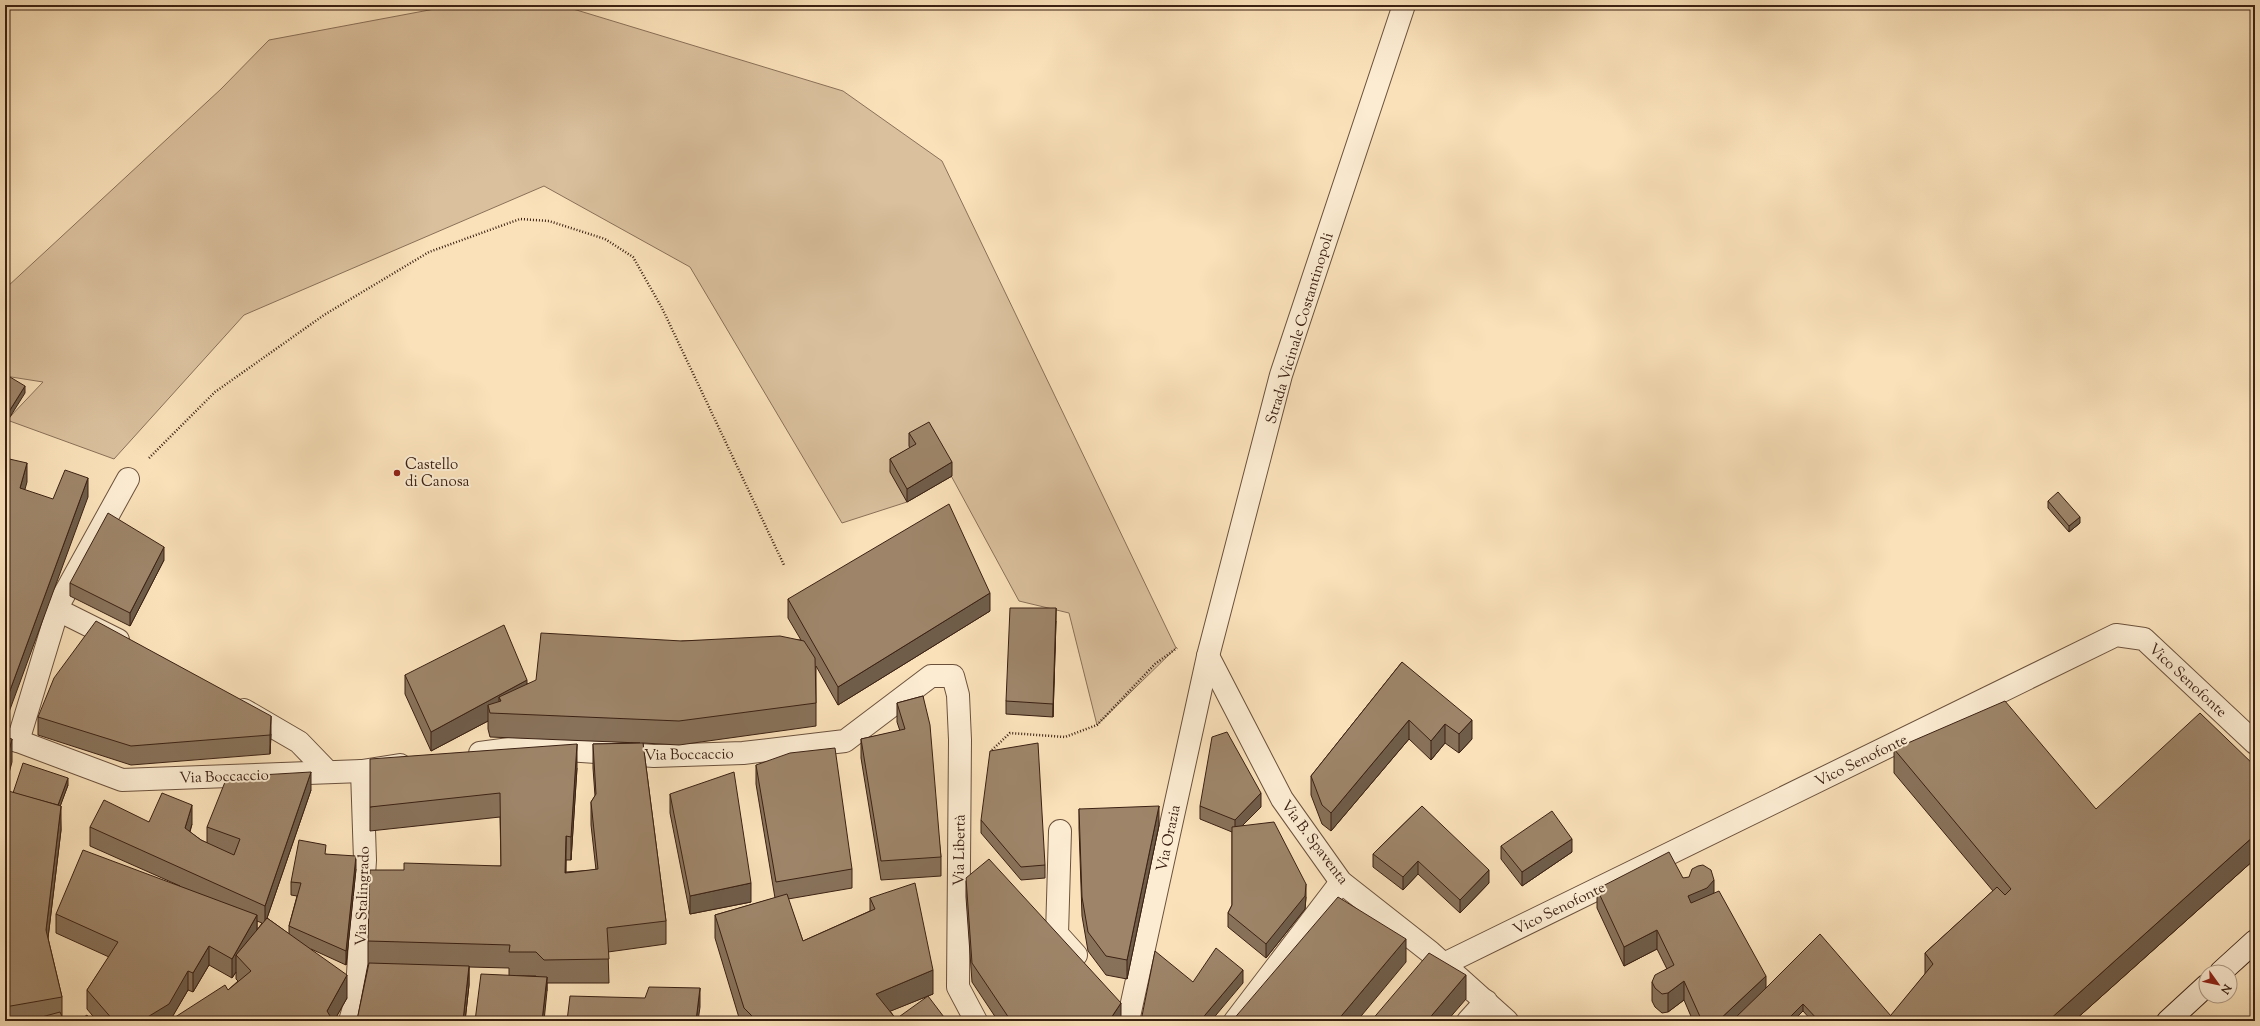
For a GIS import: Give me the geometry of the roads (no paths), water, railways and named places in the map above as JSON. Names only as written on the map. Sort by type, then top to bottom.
[{"type":"street","name":"Strada Vicinale Costantinopoli","points":[[1208,656],[1281,375],[1404,5]]},
{"type":"street","points":[[12,740],[60,602],[128,479]]},
{"type":"street","points":[[58,610],[136,648]]},
{"type":"street","name":"Vico Senofonte","points":[[1437,958],[2116,635],[2144,639],[2255,744]]},
{"type":"street","name":"Via B. Spaventa","points":[[1208,656],[1282,799],[1341,882],[1437,958],[1507,1021]]},
{"type":"street","name":"Via Orazia","points":[[1129,1017],[1208,656]]},
{"type":"street","name":"Via Boccaccio","points":[[462,756],[524,747],[654,756],[743,753],[845,740],[931,676],[953,676]]},
{"type":"street","name":"Via Libertà","points":[[953,676],[958,695],[960,740],[958,988],[976,1021]]},
{"type":"street","points":[[224,699],[299,742],[328,772]]},
{"type":"street","name":"Via Boccaccio","points":[[12,740],[122,780],[362,770],[423,762]]},
{"type":"street","name":"Via Stalingrado","points":[[350,1021],[353,1011],[358,974],[365,860],[362,770]]},
{"type":"street","points":[[1060,831],[1057,934],[1089,968]]},
{"type":"street","points":[[1235,1021],[1341,882]]},
{"type":"street","points":[[2231,964],[2255,941]]},
{"type":"street","points":[[1416,970],[1437,958]]},
{"type":"street","points":[[2168,1021],[2198,993]]},
{"type":"street","points":[[1115,996],[1129,1017]]},
{"type":"street","points":[[1468,1021],[1486,1001]]},
{"type":"place","name":"Castello di Canosa","points":[[397,473]]}]
